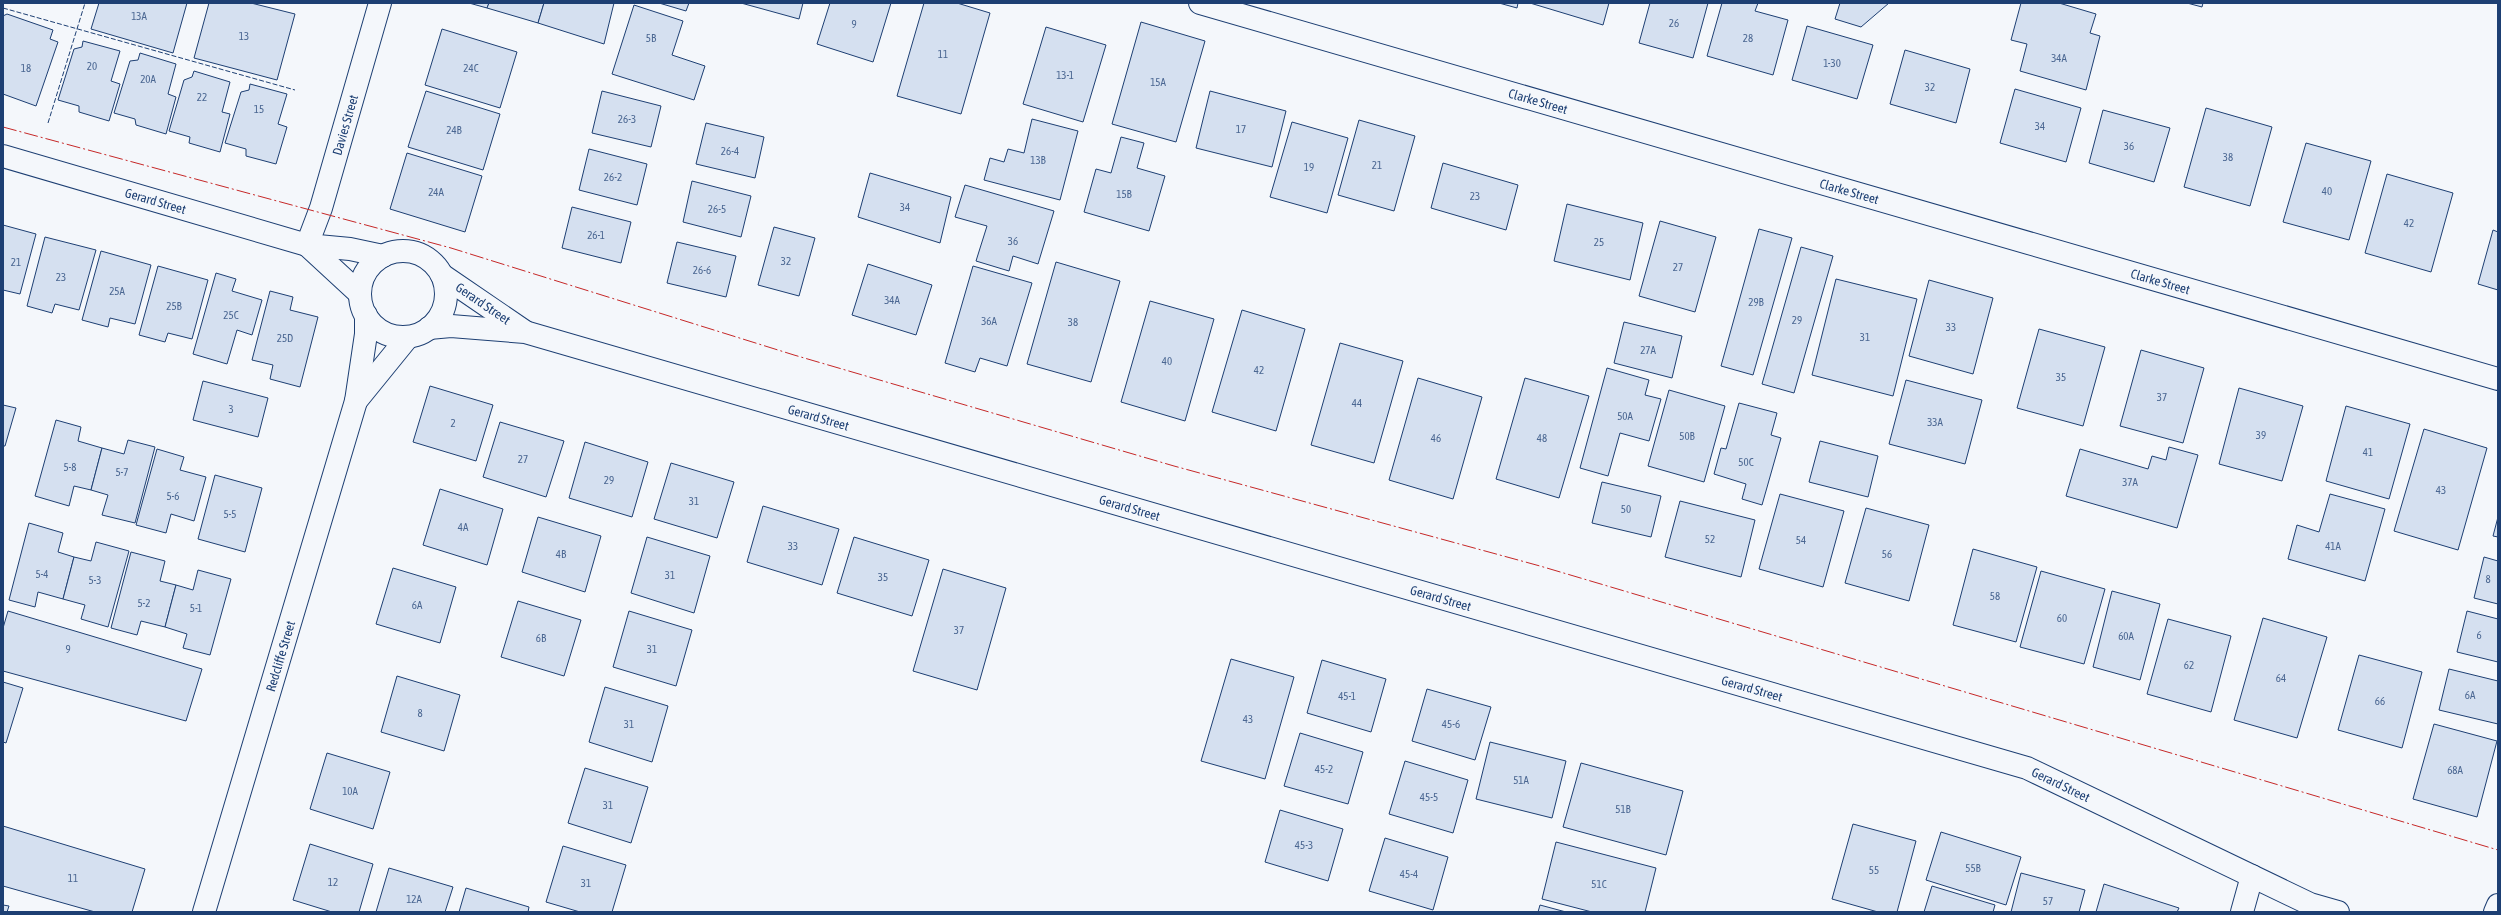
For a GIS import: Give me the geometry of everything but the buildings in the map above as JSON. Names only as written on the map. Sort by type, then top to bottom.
[{"type":"street","name":"Davies Street","points":[[307,245],[321,208],[380,3]]},
{"type":"street","name":"Clarke Street","points":[[1200,3],[2498,379]]},
{"type":"street","name":"Gerard Street","points":[[3,156],[307,245],[350,249],[383,256]]},
{"type":"street","name":"Gerard Street","points":[[307,245],[360,294]]},
{"type":"street","points":[[396,251],[410,251],[423,255],[434,264],[442,275],[446,289],[445,304],[439,317],[429,328],[408,337],[397,337],[385,332],[366,316],[360,294],[366,271],[383,256],[396,251]]},
{"type":"street","name":"Gerard Street","points":[[442,275],[525,332]]},
{"type":"street","name":"Redcliffe Street","points":[[204,912],[356,401],[366,334],[366,316]]},
{"type":"street","name":"Gerard Street","points":[[429,328],[451,326],[525,332],[2026,768],[2310,904],[2338,912]]},
{"type":"street","name":"Redcliffe Street","points":[[356,401],[408,337]]},
{"type":"street","points":[[2242,912],[2252,876]]},
{"type":"street","points":[[2495,912],[2498,906]]},
{"type":"fence","points":[[48,123],[85,3]]},
{"type":"fence","points":[[3,8],[295,90]]},
{"type":"power","points":[[3,127],[451,248],[794,355],[1174,466],[1540,566],[2498,850]]}]
